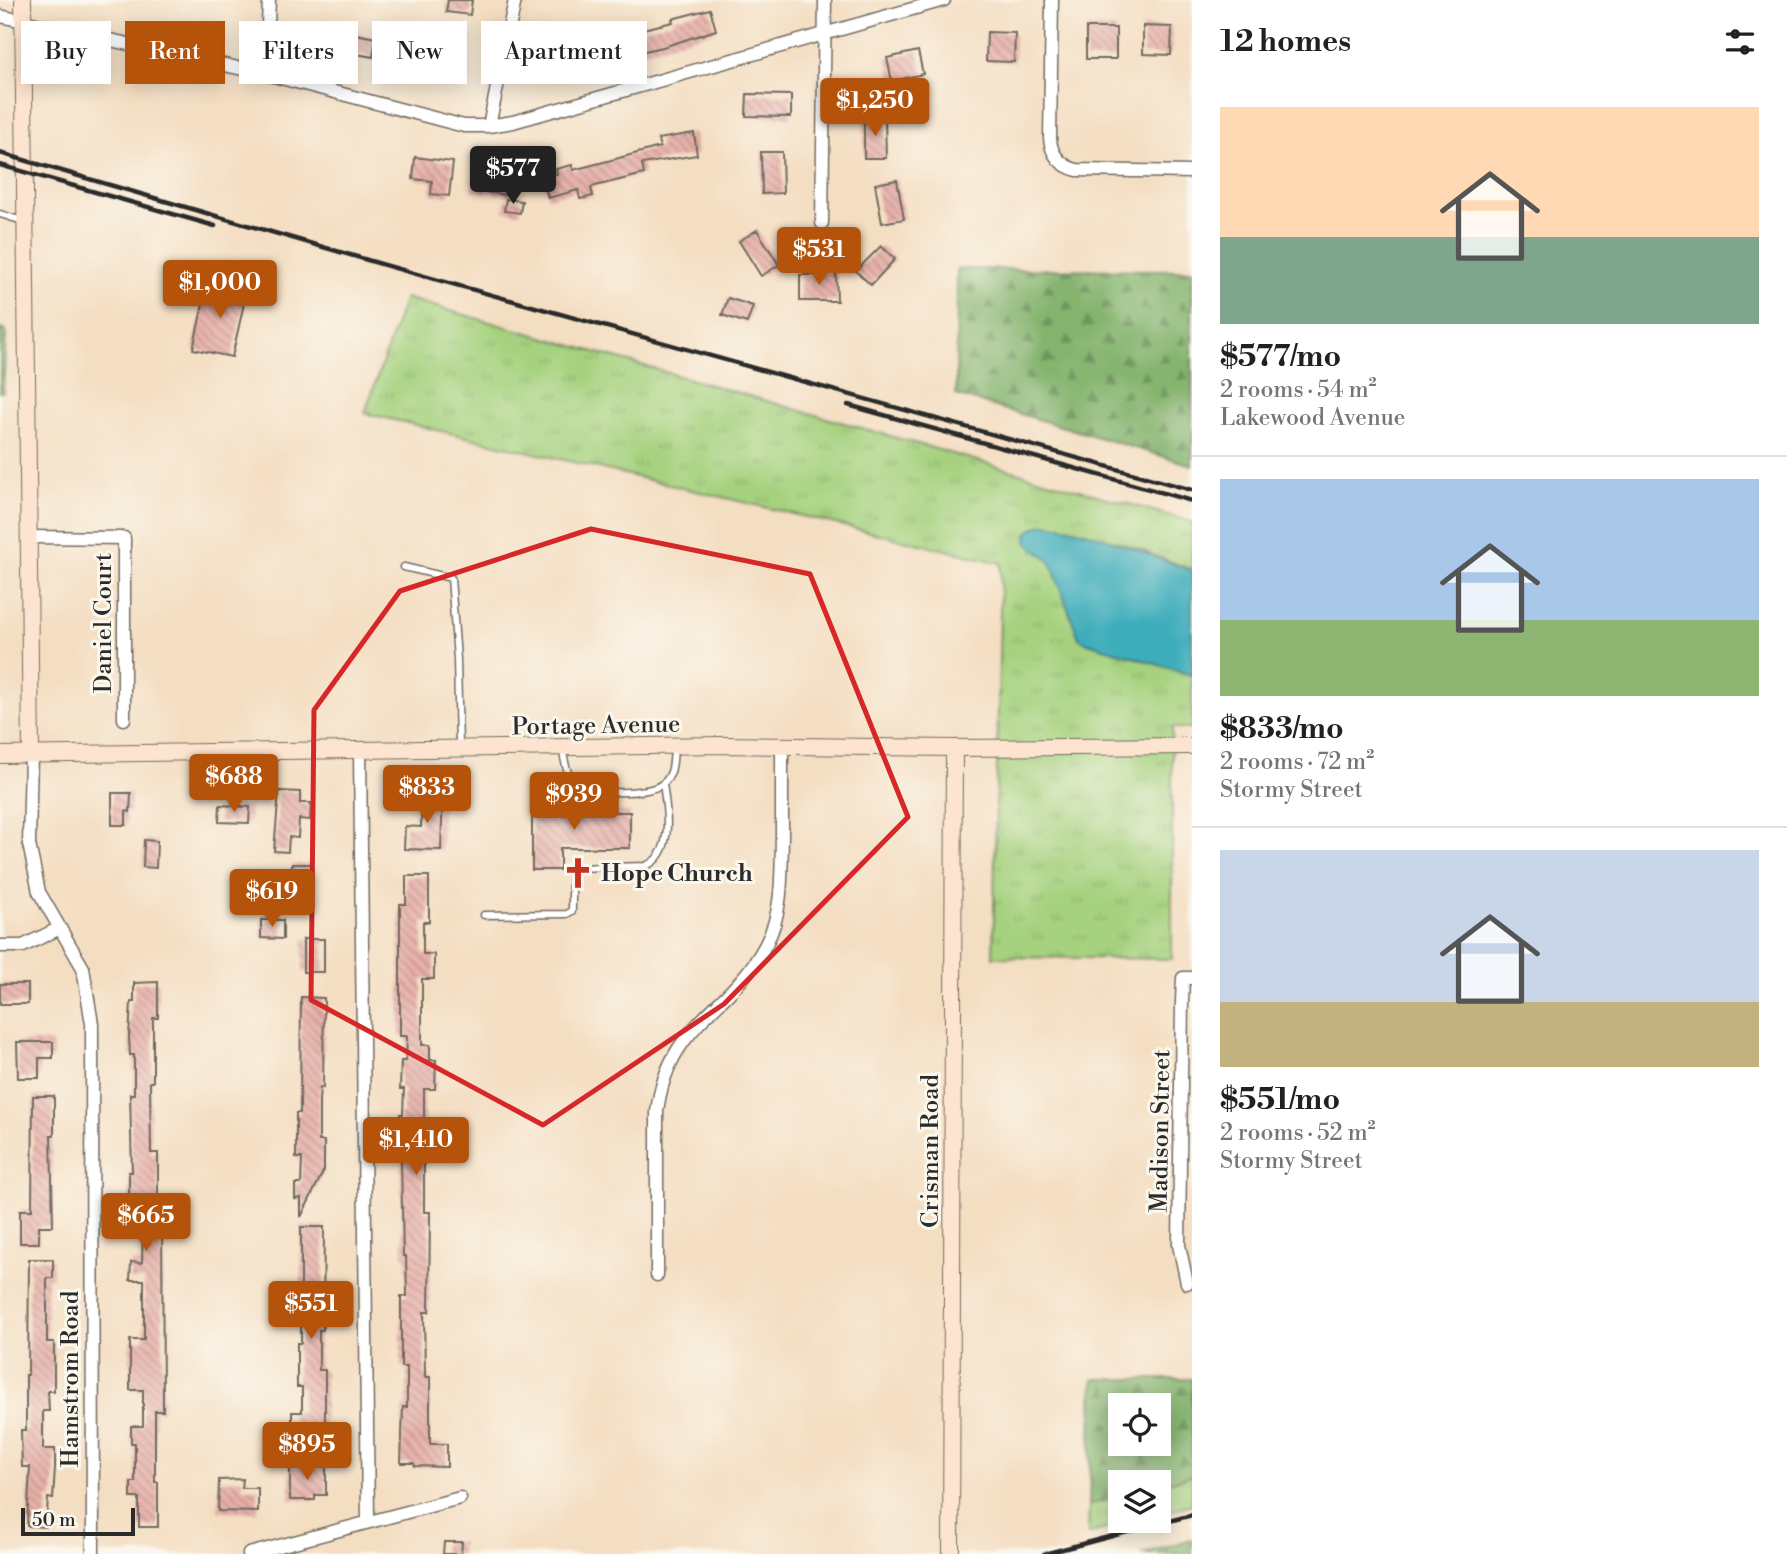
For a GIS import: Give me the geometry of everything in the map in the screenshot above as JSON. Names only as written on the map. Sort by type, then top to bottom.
[{"type":"street","name":"Hamstrom Road","points":[[23,0],[23,21]]},
{"type":"street","points":[[268,21],[269,0]]},
{"type":"street","points":[[489,126],[515,0]]},
{"type":"street","points":[[822,223],[825,0]]},
{"type":"street","points":[[304,84],[464,126],[489,126],[513,122],[943,0]]},
{"type":"street","points":[[1052,0],[1050,138],[1056,157],[1065,166],[1077,170],[1192,172]]},
{"type":"street","points":[[0,16],[23,21]]},
{"type":"street","points":[[111,40],[239,68]]},
{"type":"street","name":"Hamstrom Road","points":[[24,84],[29,537],[29,844],[39,892],[83,968],[92,1024],[93,1554]]},
{"type":"street","name":"Daniel Court","points":[[29,537],[124,538],[124,719]]},
{"type":"street","name":"Portage Avenue","points":[[0,755],[674,746],[1192,746]]},
{"type":"street","points":[[657,1275],[657,1112],[661,1087],[667,1067],[681,1042],[752,967],[773,928],[780,891],[782,748]]},
{"type":"street","name":"Crisman Road","points":[[951,1554],[954,748]]},
{"type":"street","points":[[360,751],[368,1522]]},
{"type":"street","points":[[0,946],[23,946],[60,928]]},
{"type":"street","name":"Madison Street","points":[[1187,978],[1179,1245],[1187,1283]]},
{"type":"street","points":[[249,1554],[460,1498]]},
{"type":"lane","points":[[0,214],[25,221]]},
{"type":"lane","points":[[404,567],[451,578],[457,659],[459,749]]},
{"type":"lane","points":[[562,748],[569,776],[577,785],[587,790],[646,791],[663,784],[670,776],[674,746]]},
{"type":"lane","points":[[484,915],[567,914],[572,911],[572,876],[575,868],[645,866],[655,862],[663,850],[668,816],[663,784]]},
{"type":"highlighted area","points":[[591,529],[810,574],[908,817],[724,1004],[543,1125],[311,1000],[314,710],[400,591]]},
{"type":"green space","points":[[957,269],[1192,270],[1192,465],[956,395]]},
{"type":"green space","points":[[405,298],[1192,522],[1192,570],[1134,547],[1062,526],[1045,554],[1051,563],[1079,638],[1192,675],[1192,728],[1172,728],[1172,959],[993,957],[1001,563],[365,413]]},
{"type":"green space","points":[[0,329],[6,330],[3,392],[0,392]]},
{"type":"green space","points":[[1093,1379],[1192,1379],[1192,1475],[1171,1481],[1171,1470],[1108,1470],[1108,1499],[1089,1505]]},
{"type":"green space","points":[[1192,1475],[1192,1504],[1171,1510],[1171,1481]]},
{"type":"green space","points":[[1108,1499],[1108,1528],[1088,1534],[1089,1505]]},
{"type":"green space","points":[[1192,1539],[1192,1554],[1141,1554]]},
{"type":"water","points":[[1045,524],[1083,531],[1192,570],[1192,675],[1079,638],[1051,563],[1028,543],[1029,532]]},
{"type":"building","points":[[448,0],[472,0],[470,15],[446,12]]},
{"type":"building","points":[[710,9],[716,30],[647,51],[647,28],[673,22],[672,19]]},
{"type":"building","points":[[1143,26],[1172,27],[1171,55],[1143,54]]},
{"type":"building","points":[[1086,28],[1116,28],[1116,59],[1086,59]]},
{"type":"building","points":[[987,32],[1015,33],[1014,62],[986,61]]},
{"type":"building","points":[[358,34],[372,37],[372,57],[358,54]]},
{"type":"building","points":[[918,51],[923,74],[892,81],[887,58]]},
{"type":"building","points":[[747,94],[791,95],[791,117],[746,116]]},
{"type":"building","points":[[864,117],[885,117],[886,158],[864,158]]},
{"type":"building","points":[[694,133],[697,155],[642,164],[644,174],[591,187],[593,196],[580,199],[578,190],[548,198],[543,177],[557,174],[556,169],[572,165],[573,170],[604,162],[660,147],[658,139]]},
{"type":"building","points":[[761,152],[782,152],[783,193],[762,194]]},
{"type":"building","points":[[415,157],[453,162],[449,196],[431,194],[432,181],[413,179]]},
{"type":"building","points":[[475,169],[516,175],[513,196],[472,190]]},
{"type":"building","points":[[897,180],[904,219],[882,223],[875,184]]},
{"type":"building","points":[[506,199],[522,201],[520,213],[504,211]]},
{"type":"building","points":[[757,230],[779,265],[761,276],[739,241]]},
{"type":"building","points":[[881,246],[895,259],[871,285],[856,271]]},
{"type":"building","points":[[820,272],[836,272],[837,301],[800,301],[800,275],[820,275]]},
{"type":"building","points":[[208,282],[247,290],[232,357],[193,349]]},
{"type":"building","points":[[728,298],[753,306],[747,323],[722,315]]},
{"type":"building","points":[[279,791],[300,792],[300,803],[311,803],[310,820],[299,819],[298,838],[289,837],[288,852],[274,851]]},
{"type":"building","points":[[422,792],[443,792],[441,850],[404,849],[405,826],[421,827]]},
{"type":"building","points":[[112,793],[131,793],[130,812],[126,811],[126,825],[112,825]]},
{"type":"building","points":[[532,803],[581,803],[581,812],[630,812],[630,848],[560,848],[560,870],[532,870]]},
{"type":"building","points":[[220,805],[250,807],[249,823],[219,822]]},
{"type":"building","points":[[144,840],[157,841],[156,868],[143,867]]},
{"type":"building","points":[[292,864],[312,864],[311,908],[291,907]]},
{"type":"building","points":[[406,876],[429,876],[429,922],[423,922],[423,954],[434,954],[434,979],[422,979],[422,1045],[430,1045],[430,1060],[436,1060],[435,1089],[424,1089],[424,1212],[430,1212],[429,1312],[424,1312],[425,1377],[430,1377],[430,1444],[447,1444],[447,1467],[401,1463],[403,1407],[407,1407],[407,1367],[401,1367],[401,1296],[407,1296],[406,1256],[403,1256],[400,1114],[403,1114],[404,1089],[400,1089],[401,1061],[406,1061],[407,1036],[400,1036],[400,904],[406,904]]},
{"type":"building","points":[[261,920],[283,920],[283,939],[261,938]]},
{"type":"building","points":[[303,939],[324,939],[324,972],[303,972]]},
{"type":"building","points":[[158,982],[158,1018],[153,1018],[153,1082],[150,1082],[151,1153],[158,1153],[158,1209],[162,1209],[163,1411],[155,1411],[158,1527],[139,1527],[139,1498],[131,1498],[131,1482],[135,1482],[135,1443],[131,1443],[131,1426],[143,1426],[143,1390],[130,1390],[130,1340],[144,1340],[144,1280],[130,1280],[131,1262],[142,1263],[143,1225],[129,1225],[129,1172],[132,1172],[130,1094],[134,1094],[134,1055],[130,1055],[129,1037],[134,983]]},
{"type":"building","points":[[0,984],[28,984],[28,1004],[0,1004]]},
{"type":"building","points":[[301,997],[324,998],[323,1088],[320,1087],[319,1141],[324,1141],[324,1170],[301,1217],[301,1198],[295,1199],[295,1184],[301,1184],[302,1158],[296,1158],[296,1113],[300,1113]]},
{"type":"building","points":[[17,1042],[53,1042],[53,1058],[39,1058],[39,1078],[18,1078]]},
{"type":"building","points":[[33,1096],[54,1096],[54,1135],[51,1135],[53,1226],[39,1226],[39,1243],[20,1243],[20,1210],[32,1210]]},
{"type":"building","points":[[301,1227],[324,1227],[323,1330],[319,1330],[319,1370],[325,1370],[325,1443],[292,1443],[292,1412],[302,1412],[302,1387],[297,1387],[297,1343],[301,1343]]},
{"type":"building","points":[[29,1259],[53,1259],[53,1278],[47,1278],[47,1342],[54,1342],[54,1391],[48,1391],[49,1411],[43,1411],[43,1449],[55,1449],[55,1467],[53,1499],[48,1498],[46,1527],[27,1526],[30,1467],[22,1467],[21,1430],[26,1430],[28,1375]]},
{"type":"building","points":[[290,1466],[326,1466],[326,1495],[315,1495],[315,1500],[290,1500]]},
{"type":"building","points":[[243,1479],[242,1488],[258,1488],[258,1512],[218,1511],[219,1480]]},
{"type":"building","points":[[444,1542],[462,1542],[461,1554],[443,1554]]},
{"type":"railway","points":[[0,153],[388,266],[1192,490]]},
{"type":"railway","points":[[0,165],[215,226]]},
{"type":"railway","points":[[848,405],[1192,501]]},
{"type":"railway","points":[[1044,1554],[1192,1515]]},
{"type":"place","name":"Hope Church","points":[[578,873]]}]
